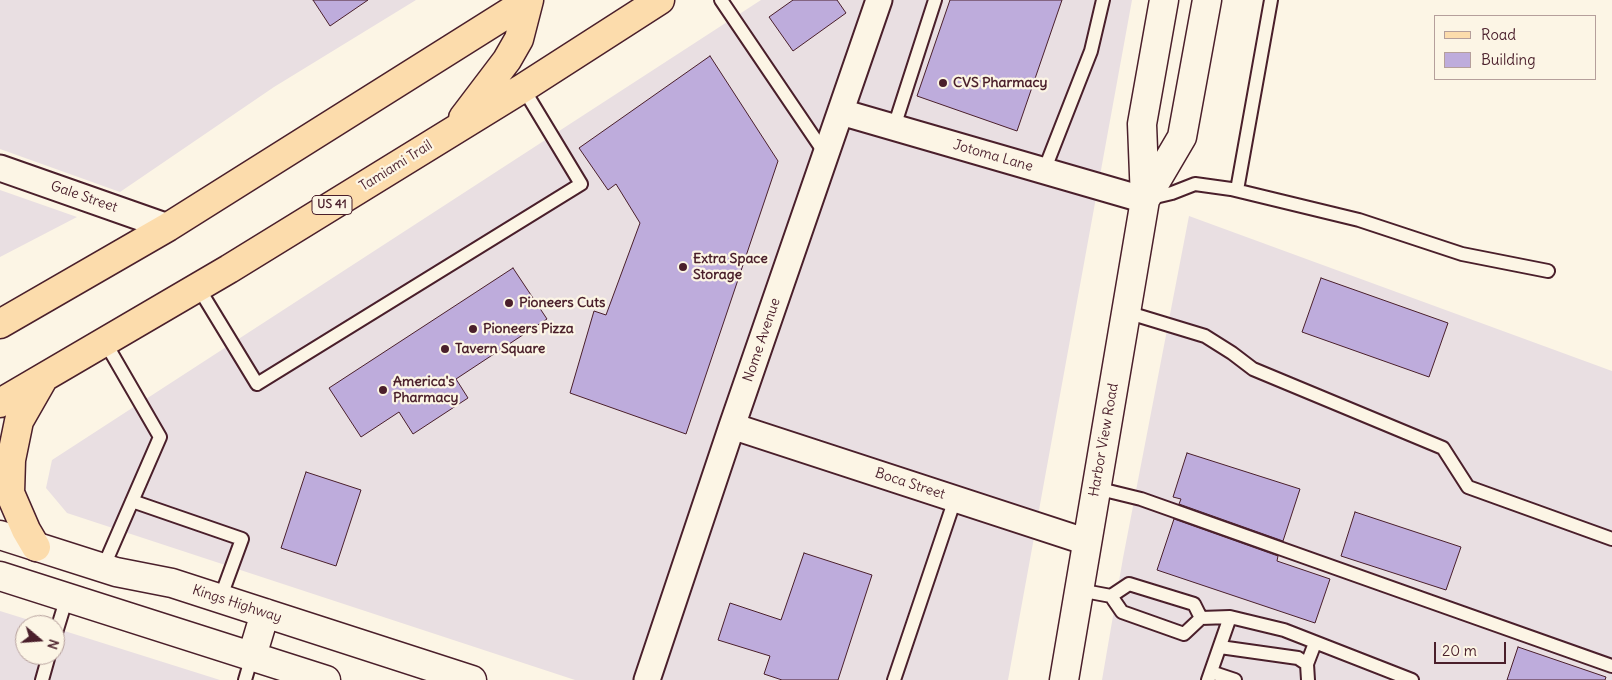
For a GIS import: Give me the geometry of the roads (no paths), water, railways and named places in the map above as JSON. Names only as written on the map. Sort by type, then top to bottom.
[{"type":"main road","points":[[452,131],[507,60],[519,39],[529,0]]},
{"type":"main road","points":[[0,324],[168,227],[529,0]]},
{"type":"main road","name":"Tamiami Trail","points":[[0,403],[198,287],[522,88],[660,0]]},
{"type":"main road","name":"Harbor View Road","points":[[1064,680],[1145,200],[1142,124],[1164,0]]},
{"type":"main road","name":"Harbor View Road","points":[[1145,200],[1182,137],[1207,0]]},
{"type":"main road","points":[[36,547],[26,530],[10,492],[11,460],[19,421],[44,378]]},
{"type":"main road","name":"Kings Highway","points":[[0,535],[116,572],[172,583],[472,680]]},
{"type":"main road","points":[[0,576],[67,597],[248,668],[326,680]]},
{"type":"main road","points":[[248,668],[265,613]]},
{"type":"street","name":"Nome Avenue","points":[[648,680],[732,426],[842,112],[879,0]]},
{"type":"street","name":"Jotoma Lane","points":[[842,112],[1145,200]]},
{"type":"street","name":"Gale Street","points":[[0,168],[168,227]]},
{"type":"street","name":"Boca Street","points":[[732,426],[1087,542]]},
{"type":"lane","points":[[721,0],[826,156]]},
{"type":"lane","points":[[894,127],[935,0]]},
{"type":"lane","points":[[1044,171],[1091,50],[1103,0]]},
{"type":"lane","points":[[1237,190],[1272,0]]},
{"type":"lane","points":[[198,287],[257,384],[581,184],[522,88]]},
{"type":"lane","points":[[1145,200],[1172,193],[1194,184],[1237,190],[1359,220],[1462,254],[1548,271]]},
{"type":"lane","points":[[1126,312],[1205,336],[1253,369],[1443,448],[1468,487],[1612,539]]},
{"type":"lane","points":[[103,568],[160,437],[105,342]]},
{"type":"lane","points":[[1096,488],[1141,500],[1612,666]]},
{"type":"lane","points":[[894,680],[955,499]]},
{"type":"lane","points":[[132,501],[242,539],[220,599]]},
{"type":"lane","points":[[1079,590],[1111,596],[1129,584],[1194,604],[1200,618]]},
{"type":"lane","points":[[1111,596],[1122,612],[1184,634],[1200,618],[1230,616],[1284,630],[1388,676],[1412,680]]},
{"type":"lane","points":[[61,615],[67,597]]},
{"type":"lane","points":[[1230,616],[1210,676],[1235,680]]},
{"type":"lane","points":[[1308,680],[1308,664],[1315,643]]},
{"type":"lane","points":[[1220,646],[1298,658],[1308,664]]},
{"type":"lane","points":[[42,680],[46,665]]},
{"type":"place","name":"CVS Pharmacy","points":[[943,83]]},
{"type":"place","name":"Extra Space Storage","points":[[683,267]]},
{"type":"place","name":"Pioneers Cuts","points":[[509,303]]},
{"type":"place","name":"Pioneers Pizza","points":[[473,329]]},
{"type":"place","name":"Tavern Square","points":[[445,349]]},
{"type":"place","name":"America's Pharmacy","points":[[383,390]]}]
